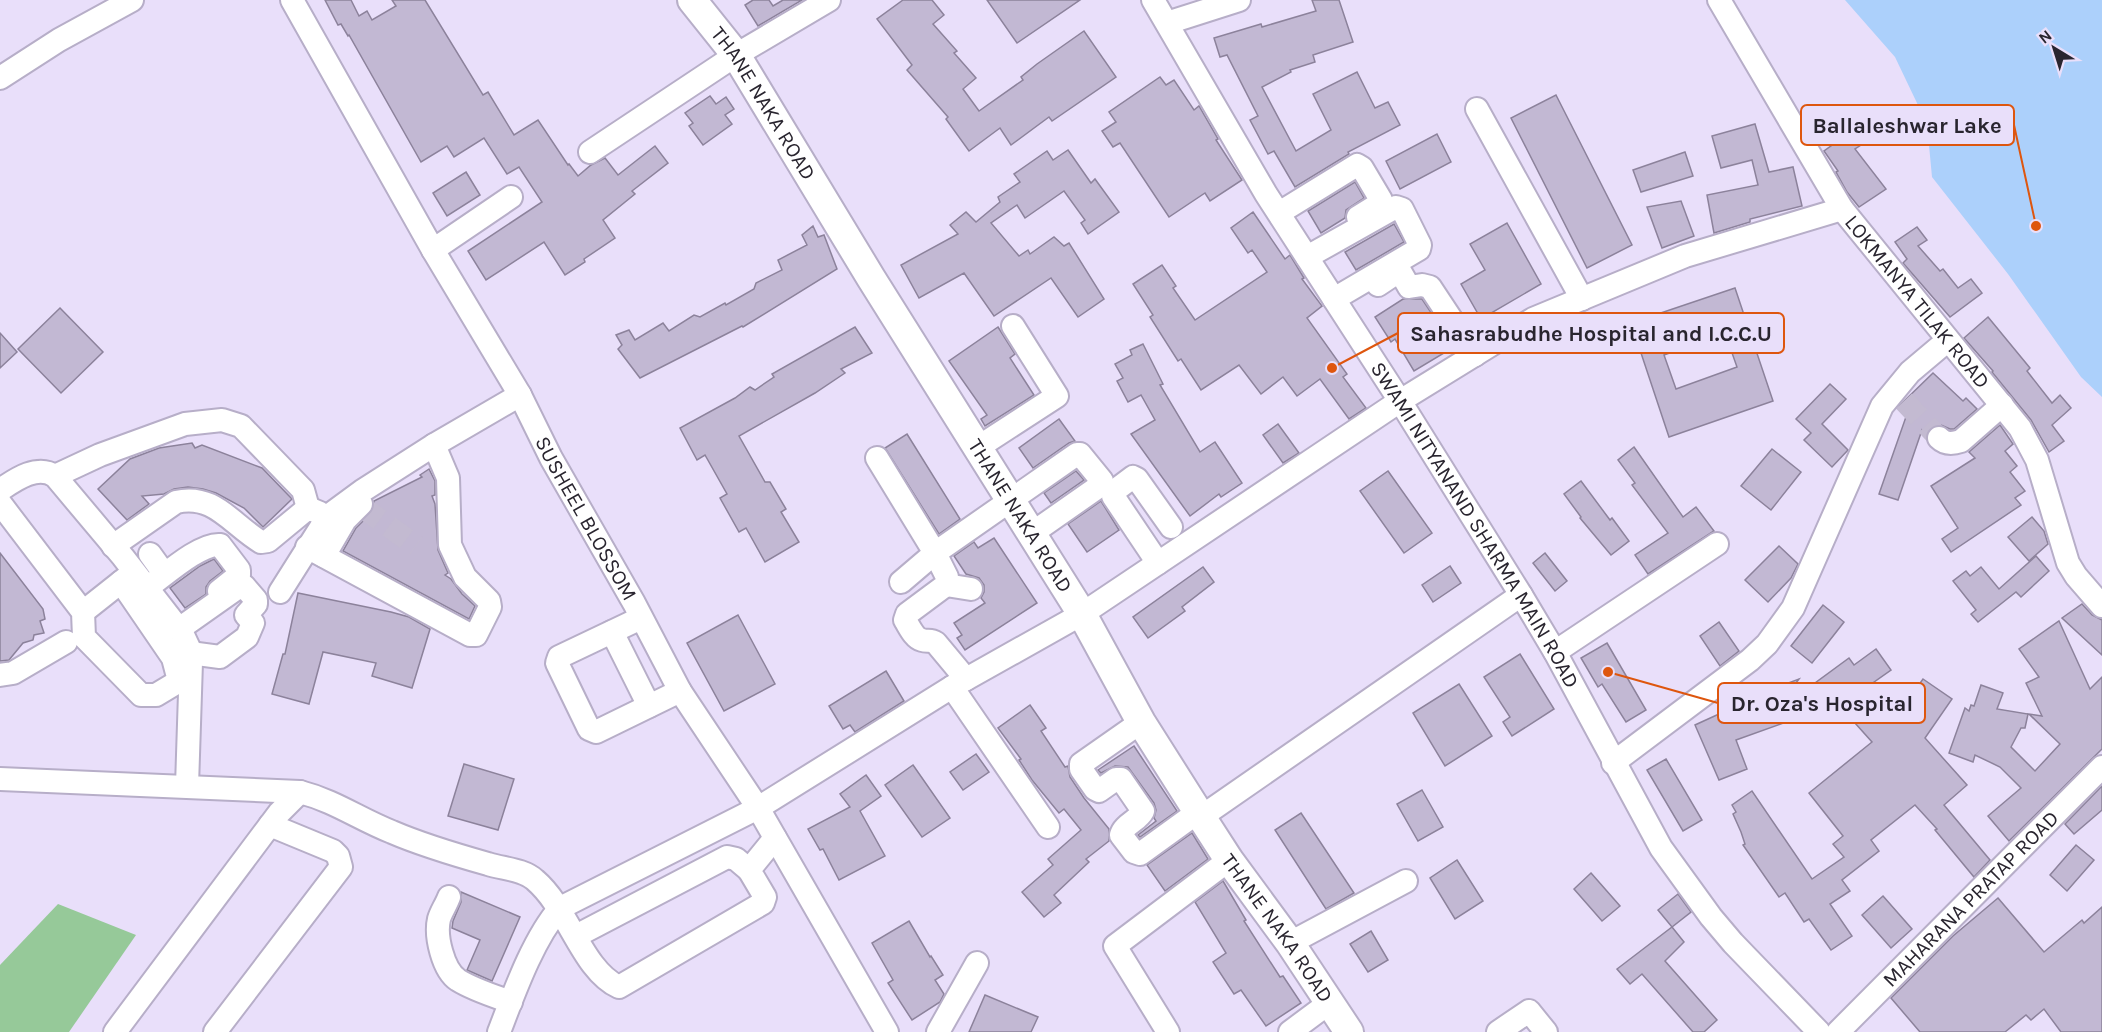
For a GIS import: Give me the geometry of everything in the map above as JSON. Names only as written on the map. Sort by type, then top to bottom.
[{"type":"main road","name":"THANE NAKA ROAD","points":[[692,0],[736,56],[976,448],[1082,614],[1141,722],[1199,814],[1229,860],[1290,943],[1349,1032]]},
{"type":"street","points":[[0,78],[59,40],[132,0]]},
{"type":"street","name":"SUSHEEL BLOSSOM","points":[[292,0],[433,250],[520,395],[551,458],[642,618],[680,691],[758,808],[887,1032]]},
{"type":"street","points":[[590,152],[736,56],[829,0]]},
{"type":"street","name":"SWAMI NITYANAND SHARMA MAIN ROAD","points":[[1153,0],[1279,213],[1521,595],[1555,652],[1661,848],[1711,917],[1733,943],[1819,1032]]},
{"type":"street","points":[[1167,23],[1239,0]]},
{"type":"street","name":"LOKMANYA TILAK ROAD","points":[[1719,0],[1842,208],[2020,428],[2037,460],[2068,563],[2102,606]]},
{"type":"street","points":[[1477,109],[1582,299]]},
{"type":"street","points":[[1279,213],[1357,165],[1362,168],[1381,200],[1379,204],[1304,253]]},
{"type":"street","points":[[433,250],[511,197]]},
{"type":"street","points":[[1304,253],[1396,207],[1402,209],[1420,245],[1419,249],[1337,304]]},
{"type":"street","points":[[499,1032],[538,941],[560,908],[758,808],[959,683],[1082,614],[1400,401],[1533,319],[1685,256],[1842,208]]},
{"type":"street","points":[[1337,304],[1396,273],[1401,273],[1409,287],[1422,285],[1430,287],[1475,355]]},
{"type":"street","points":[[976,448],[1057,396],[1012,326]]},
{"type":"street","points":[[1613,763],[1750,660],[1780,628],[1793,608],[1882,406],[1899,396],[1910,372],[1948,340]]},
{"type":"street","points":[[280,592],[345,520],[372,496],[520,395]]},
{"type":"street","points":[[1938,438],[1942,442],[1954,444],[1961,441],[2002,405]]},
{"type":"street","points":[[55,476],[100,455],[185,424],[222,420],[241,426],[303,490],[318,512],[316,552]]},
{"type":"street","points":[[83,612],[130,572],[195,500],[208,502],[261,542],[268,541],[318,512],[437,452]]},
{"type":"street","points":[[316,552],[470,635],[476,635],[490,607],[489,601],[465,577],[450,545],[448,478],[437,452]]},
{"type":"street","points":[[901,582],[935,553],[980,520],[1080,454],[1102,481],[1101,484],[1031,534]]},
{"type":"street","points":[[877,458],[935,553],[947,577],[946,585]]},
{"type":"street","points":[[0,490],[30,473],[49,472],[55,476],[130,572],[177,627],[190,653],[187,786]]},
{"type":"street","points":[[1158,563],[1113,496],[1113,492],[1132,477],[1137,479],[1171,528]]},
{"type":"street","points":[[0,503],[83,612],[84,638],[141,694],[156,695],[176,683],[178,677],[173,658],[130,572]]},
{"type":"street","points":[[130,572],[156,563],[220,531]]},
{"type":"street","points":[[130,572],[193,555],[214,544],[220,545],[239,570],[239,575],[177,627]]},
{"type":"street","points":[[1555,652],[1717,544]]},
{"type":"street","points":[[971,589],[946,585],[907,614],[905,620],[916,637],[923,641],[931,639],[936,643],[1048,827]]},
{"type":"street","points":[[177,627],[240,586],[244,586],[256,600],[256,604],[246,615],[253,623],[247,637],[220,657],[190,653]]},
{"type":"street","points":[[1141,722],[1081,764],[1081,769],[1095,789],[1099,790],[1116,778],[1121,779],[1143,811],[1141,816],[1122,831],[1121,835],[1134,852],[1140,854],[1521,595]]},
{"type":"street","points":[[642,618],[559,657],[557,663],[589,729],[596,732],[680,691]]},
{"type":"street","points":[[612,632],[649,706]]},
{"type":"street","points":[[0,675],[13,674],[66,642]]},
{"type":"street","name":"MAHARANA PRATAP ROAD","points":[[1838,1032],[2102,767]]},
{"type":"street","points":[[0,779],[300,792],[323,798],[392,832],[489,865],[517,870],[534,879],[560,908],[594,968],[609,982],[619,987],[763,903],[765,897],[749,870],[736,859],[727,857],[576,936]]},
{"type":"street","points":[[115,1032],[279,813],[300,792]]},
{"type":"street","points":[[215,1032],[340,867],[338,856],[333,851],[270,825]]},
{"type":"street","points":[[749,870],[775,838]]},
{"type":"street","points":[[1168,1032],[1115,946],[1229,860]]},
{"type":"street","points":[[1290,943],[1406,881]]},
{"type":"street","points":[[449,897],[438,928],[443,959],[448,970],[457,980],[511,1002]]},
{"type":"street","points":[[938,1032],[977,963]]},
{"type":"street","points":[[1290,1032],[1329,1002]]},
{"type":"street","points":[[1498,1032],[1529,1011],[1546,1032]]},
{"type":"green space","points":[[58,904],[136,935],[69,1032],[0,1032],[0,965]]},
{"type":"water","points":[[1845,0],[2102,0],[2102,397],[2081,377],[2008,274],[1932,177],[1927,124],[1895,57]]},
{"type":"building","points":[[325,0],[351,0],[359,16],[367,11],[372,20],[396,6],[392,0],[425,0],[483,95],[488,92],[514,135],[538,120],[578,176],[591,165],[605,158],[618,175],[655,146],[668,163],[632,191],[635,194],[603,220],[615,238],[565,275],[544,242],[486,280],[468,251],[542,202],[519,167],[507,174],[484,138],[454,157],[447,146],[421,162],[349,35],[341,24],[338,25]]},
{"type":"building","points":[[753,0],[769,0],[773,6],[783,0],[802,0],[758,26],[745,5]]},
{"type":"building","points":[[903,0],[932,0],[944,15],[933,24],[957,51],[954,53],[976,78],[963,89],[979,111],[1023,80],[1021,77],[1037,64],[1084,31],[1116,77],[1052,121],[1049,117],[1011,145],[1000,128],[969,151],[946,119],[948,117],[907,70],[912,65],[877,19]]},
{"type":"building","points":[[987,0],[1080,0],[1017,43]]},
{"type":"building","points":[[1312,0],[1339,0],[1353,42],[1313,55],[1315,62],[1290,70],[1291,72],[1262,87],[1296,151],[1331,130],[1313,94],[1357,72],[1375,108],[1388,102],[1400,125],[1348,152],[1349,154],[1295,187],[1274,151],[1268,154],[1250,120],[1258,116],[1227,55],[1220,57],[1214,38],[1316,11]]},
{"type":"building","points":[[1160,77],[1166,85],[1174,80],[1194,110],[1199,106],[1218,139],[1216,140],[1242,180],[1210,201],[1205,193],[1169,217],[1120,143],[1113,147],[1102,131],[1116,122],[1109,112]]},
{"type":"building","points":[[1556,95],[1632,245],[1587,268],[1511,118]]},
{"type":"building","points":[[710,96],[716,104],[726,97],[734,109],[725,115],[732,124],[703,145],[689,126],[693,123],[685,113]]},
{"type":"building","points":[[1755,124],[1769,172],[1793,167],[1802,206],[1750,219],[1750,222],[1714,233],[1707,195],[1758,185],[1752,160],[1721,168],[1712,136]]},
{"type":"building","points":[[1852,131],[1861,145],[1855,149],[1886,189],[1859,207],[1847,192],[1836,172],[1838,171],[1824,151]]},
{"type":"building","points":[[1437,134],[1451,162],[1400,189],[1386,161]]},
{"type":"building","points":[[1068,150],[1091,183],[1095,179],[1119,212],[1088,234],[1081,223],[1085,220],[1064,191],[1025,218],[1017,205],[991,223],[1019,256],[1028,250],[1030,254],[1054,237],[1064,246],[1069,243],[1104,299],[1078,317],[1051,278],[994,316],[964,273],[919,298],[901,265],[958,234],[950,225],[966,212],[976,222],[1000,202],[998,197],[1020,182],[1014,174],[1047,151],[1053,160]]},
{"type":"building","points":[[1685,152],[1693,176],[1641,192],[1633,170]]},
{"type":"building","points":[[466,172],[480,195],[447,216],[433,193]]},
{"type":"building","points":[[1355,182],[1364,198],[1346,210],[1345,218],[1321,233],[1308,211]]},
{"type":"building","points":[[1681,201],[1694,236],[1662,248],[1647,207]]},
{"type":"building","points":[[1253,212],[1285,259],[1290,255],[1304,278],[1302,279],[1322,306],[1307,318],[1347,374],[1343,377],[1366,408],[1349,419],[1320,379],[1297,396],[1283,377],[1261,394],[1239,365],[1201,390],[1181,359],[1178,361],[1150,317],[1153,315],[1133,284],[1162,265],[1176,286],[1173,288],[1195,320],[1267,272],[1252,250],[1248,253],[1231,228]]},
{"type":"building","points":[[1507,223],[1541,284],[1481,319],[1461,284],[1485,270],[1470,244]]},
{"type":"building","points":[[1394,224],[1404,242],[1356,270],[1345,252]]},
{"type":"building","points":[[813,226],[818,237],[824,235],[837,269],[743,327],[640,378],[618,349],[622,345],[616,335],[629,330],[635,340],[663,323],[669,331],[694,315],[700,317],[754,289],[756,283],[782,270],[778,260],[807,245],[802,235]]},
{"type":"building","points":[[1917,227],[1927,240],[1918,246],[1940,271],[1943,269],[1958,288],[1971,279],[1982,293],[1950,317],[1903,263],[1907,259],[1895,242]]},
{"type":"building","points":[[1735,288],[1773,401],[1669,437],[1631,323]],"holes":[[[1725,333],[1737,367],[1676,389],[1664,355]]]},
{"type":"building","points":[[1403,299],[1422,299],[1454,347],[1414,371],[1395,339],[1391,342],[1375,317]]},
{"type":"building","points":[[60,308],[103,352],[61,393],[18,349]]},
{"type":"building","points":[[1988,317],[2030,368],[2027,371],[2052,403],[2060,395],[2071,408],[2052,425],[2064,441],[2049,452],[2031,420],[1964,338]]},
{"type":"building","points":[[855,327],[872,353],[841,369],[845,373],[815,393],[739,436],[765,482],[770,482],[786,509],[781,512],[799,542],[765,562],[746,528],[739,532],[720,498],[727,494],[705,455],[697,460],[680,428],[735,398],[750,387],[755,390],[774,377],[772,374]]},
{"type":"building","points":[[998,327],[1015,354],[1010,358],[1034,395],[985,426],[981,419],[987,415],[949,361]]},
{"type":"building","points":[[0,333],[17,352],[0,368]]},
{"type":"building","points":[[1143,344],[1163,384],[1160,385],[1200,452],[1215,442],[1242,483],[1221,497],[1219,494],[1190,516],[1131,434],[1155,420],[1141,395],[1128,402],[1117,381],[1123,378],[1115,364],[1132,355],[1130,350]]},
{"type":"building","points":[[1933,373],[1963,401],[1966,398],[1977,409],[1954,429],[1941,425],[1934,426],[1926,434],[1922,430],[1898,500],[1879,494],[1907,414],[1899,406]]},
{"type":"building","points":[[1830,384],[1846,399],[1822,424],[1848,450],[1832,467],[1804,440],[1811,433],[1796,419]]},
{"type":"building","points":[[1059,419],[1075,441],[1033,468],[1019,448]]},
{"type":"building","points":[[1278,424],[1299,453],[1283,463],[1263,435]]},
{"type":"building","points":[[2000,425],[2013,444],[2005,451],[2017,466],[2010,472],[2025,491],[2015,498],[2021,505],[1951,552],[1942,539],[1958,528],[1931,486],[1975,458],[1969,452]]},
{"type":"building","points":[[907,434],[960,519],[939,534],[885,448]]},
{"type":"building","points":[[192,443],[195,448],[202,445],[262,468],[292,499],[263,527],[244,508],[216,493],[188,487],[174,489],[164,494],[142,496],[149,504],[127,520],[98,489],[130,459],[159,448]]},
{"type":"building","points":[[1634,447],[1683,517],[1696,507],[1714,531],[1648,574],[1635,555],[1668,533],[1632,485],[1635,483],[1618,460]]},
{"type":"building","points":[[1772,449],[1801,472],[1771,510],[1741,486]]},
{"type":"building","points":[[429,469],[435,481],[435,495],[432,496],[435,504],[438,550],[448,573],[445,575],[475,606],[469,619],[343,551],[356,528],[371,513],[374,501],[422,477],[420,475]]},
{"type":"building","points":[[1076,471],[1084,480],[1051,503],[1044,493]]},
{"type":"building","points":[[1388,471],[1432,533],[1404,553],[1360,491]]},
{"type":"building","points":[[1581,481],[1629,541],[1611,555],[1580,518],[1564,494]]},
{"type":"building","points":[[1101,501],[1119,530],[1087,552],[1068,524]]},
{"type":"building","points":[[2032,517],[2044,531],[2048,544],[2029,561],[2008,537]]},
{"type":"building","points":[[994,538],[1037,603],[965,650],[957,638],[962,635],[954,623],[985,603],[981,598],[984,585],[979,578],[966,574],[954,556],[974,542],[978,548]]},
{"type":"building","points":[[1779,546],[1798,564],[1791,578],[1768,602],[1745,580]]},
{"type":"building","points":[[0,553],[43,609],[45,619],[40,621],[44,633],[34,635],[33,640],[23,643],[9,660],[0,661]]},
{"type":"building","points":[[1545,553],[1567,581],[1555,591],[1533,563]]},
{"type":"building","points":[[2036,556],[2049,571],[2021,597],[2016,592],[1978,622],[1971,614],[1976,610],[1953,581],[1966,571],[1970,576],[1981,567],[1999,589]]},
{"type":"building","points":[[214,559],[223,571],[210,581],[206,587],[206,594],[185,608],[170,588],[200,566]]},
{"type":"building","points":[[1450,566],[1461,583],[1433,602],[1422,585]]},
{"type":"building","points":[[1203,567],[1214,582],[1182,607],[1185,611],[1148,638],[1133,617]]},
{"type":"building","points":[[298,593],[391,612],[409,617],[430,629],[412,688],[372,676],[376,663],[323,652],[309,704],[272,694],[283,654],[285,654]]},
{"type":"building","points":[[2082,604],[2092,615],[2102,620],[2102,655],[2062,618]]},
{"type":"building","points":[[1823,605],[1844,622],[1812,663],[1791,646]]},
{"type":"building","points":[[738,615],[775,684],[724,711],[687,643]]},
{"type":"building","points":[[2059,621],[2090,689],[2102,677],[2102,749],[2009,841],[1988,816],[2021,788],[2000,767],[1975,755],[1973,762],[1949,753],[1965,708],[1969,711],[1971,705],[1974,706],[1981,685],[2003,693],[1997,709],[2028,714],[2025,728],[2021,728],[2011,747],[2035,771],[2060,744],[2029,714],[2042,716],[2026,683],[2039,677],[2019,649]]},
{"type":"building","points":[[1719,622],[1739,651],[1720,666],[1700,636]]},
{"type":"building","points":[[1607,643],[1646,710],[1626,722],[1602,684],[1598,687],[1581,658]]},
{"type":"building","points":[[1876,649],[1891,670],[1830,713],[1811,686],[1849,658],[1854,665]]},
{"type":"building","points":[[1520,654],[1554,709],[1512,736],[1503,722],[1510,717],[1484,677]]},
{"type":"building","points":[[886,671],[904,701],[855,732],[850,725],[843,729],[829,706]]},
{"type":"building","points":[[1799,679],[1773,713],[1788,702],[1795,702],[1800,717],[1736,740],[1747,769],[1719,780],[1695,725],[1741,704],[1739,701]]},
{"type":"building","points":[[1923,679],[1952,699],[1925,738],[1967,785],[1944,805],[1990,860],[1974,877],[1935,830],[1937,829],[1915,805],[1871,840],[1879,851],[1842,880],[1850,891],[1830,904],[1852,936],[1831,950],[1809,919],[1804,922],[1785,893],[1779,897],[1743,845],[1745,844],[1733,814],[1736,812],[1732,805],[1752,791],[1812,879],[1844,857],[1833,844],[1843,836],[1809,793],[1872,742],[1855,723],[1892,690],[1905,704]]},
{"type":"building","points":[[1459,684],[1492,736],[1445,766],[1413,713]]},
{"type":"building","points":[[1030,705],[1046,728],[1041,731],[1065,767],[1068,766],[1070,777],[1109,829],[1109,841],[1086,859],[1089,862],[1054,895],[1061,903],[1044,917],[1022,892],[1053,865],[1048,859],[1081,830],[1064,809],[1059,813],[1032,780],[1019,760],[1021,759],[998,728]]},
{"type":"building","points":[[1134,746],[1177,811],[1140,837],[1138,835],[1156,821],[1154,803],[1128,767],[1115,766],[1101,773],[1098,770]]},
{"type":"building","points":[[976,754],[989,772],[963,790],[950,772]]},
{"type":"building","points":[[1666,759],[1702,820],[1683,831],[1647,770]]},
{"type":"building","points":[[464,764],[514,779],[498,830],[448,816]]},
{"type":"building","points":[[913,765],[950,818],[922,837],[885,785]]},
{"type":"building","points":[[866,775],[881,796],[860,811],[885,856],[839,880],[823,849],[820,850],[808,829],[850,807],[840,794]]},
{"type":"building","points":[[2102,786],[2102,810],[2074,834],[2065,824]]},
{"type":"building","points":[[1422,790],[1443,827],[1418,841],[1397,804]]},
{"type":"building","points":[[1301,813],[1354,893],[1326,909],[1275,830]]},
{"type":"building","points":[[1192,833],[1208,859],[1165,891],[1147,865]]},
{"type":"building","points":[[2076,845],[2094,860],[2067,891],[2050,875]]},
{"type":"building","points":[[1457,860],[1483,901],[1455,919],[1430,878]]},
{"type":"building","points":[[1591,873],[1620,906],[1602,921],[1574,889]]},
{"type":"building","points":[[1223,881],[1246,920],[1244,921],[1280,977],[1283,976],[1301,1003],[1266,1026],[1241,990],[1234,994],[1213,962],[1226,953],[1195,902]]},
{"type":"building","points":[[461,892],[520,917],[492,981],[467,970],[480,940],[452,928],[461,902]]},
{"type":"building","points":[[1678,894],[1691,912],[1672,927],[1658,910]]},
{"type":"building","points":[[1883,896],[1912,929],[1891,948],[1862,915]]},
{"type":"building","points":[[1998,898],[2044,952],[2082,920],[2084,923],[2102,907],[2102,1032],[2061,1032],[2044,1009],[2031,1020],[2026,1015],[2005,1032],[1920,1032],[1891,998],[1953,936]]},
{"type":"building","points":[[909,921],[943,975],[935,980],[944,994],[940,1002],[912,1020],[888,983],[893,980],[872,943]]},
{"type":"building","points":[[1672,927],[1684,942],[1665,961],[1717,1020],[1704,1032],[1693,1032],[1642,974],[1630,984],[1617,969]]},
{"type":"building","points":[[1371,931],[1388,960],[1368,972],[1350,944]]},
{"type":"building","points":[[985,995],[1038,1017],[1031,1032],[969,1032]]},
{"type":"tunnel","points":[[1904,401],[1939,438]]},
{"type":"tunnel","points":[[362,507],[416,546]]},
{"type":"place","name":"Ballaleshwar Lake","points":[[2036,226]]},
{"type":"place","name":"Sahasrabudhe Hospital and I.C.C.U","points":[[1332,368]]},
{"type":"place","name":"Dr. Oza's Hospital","points":[[1608,672]]}]
